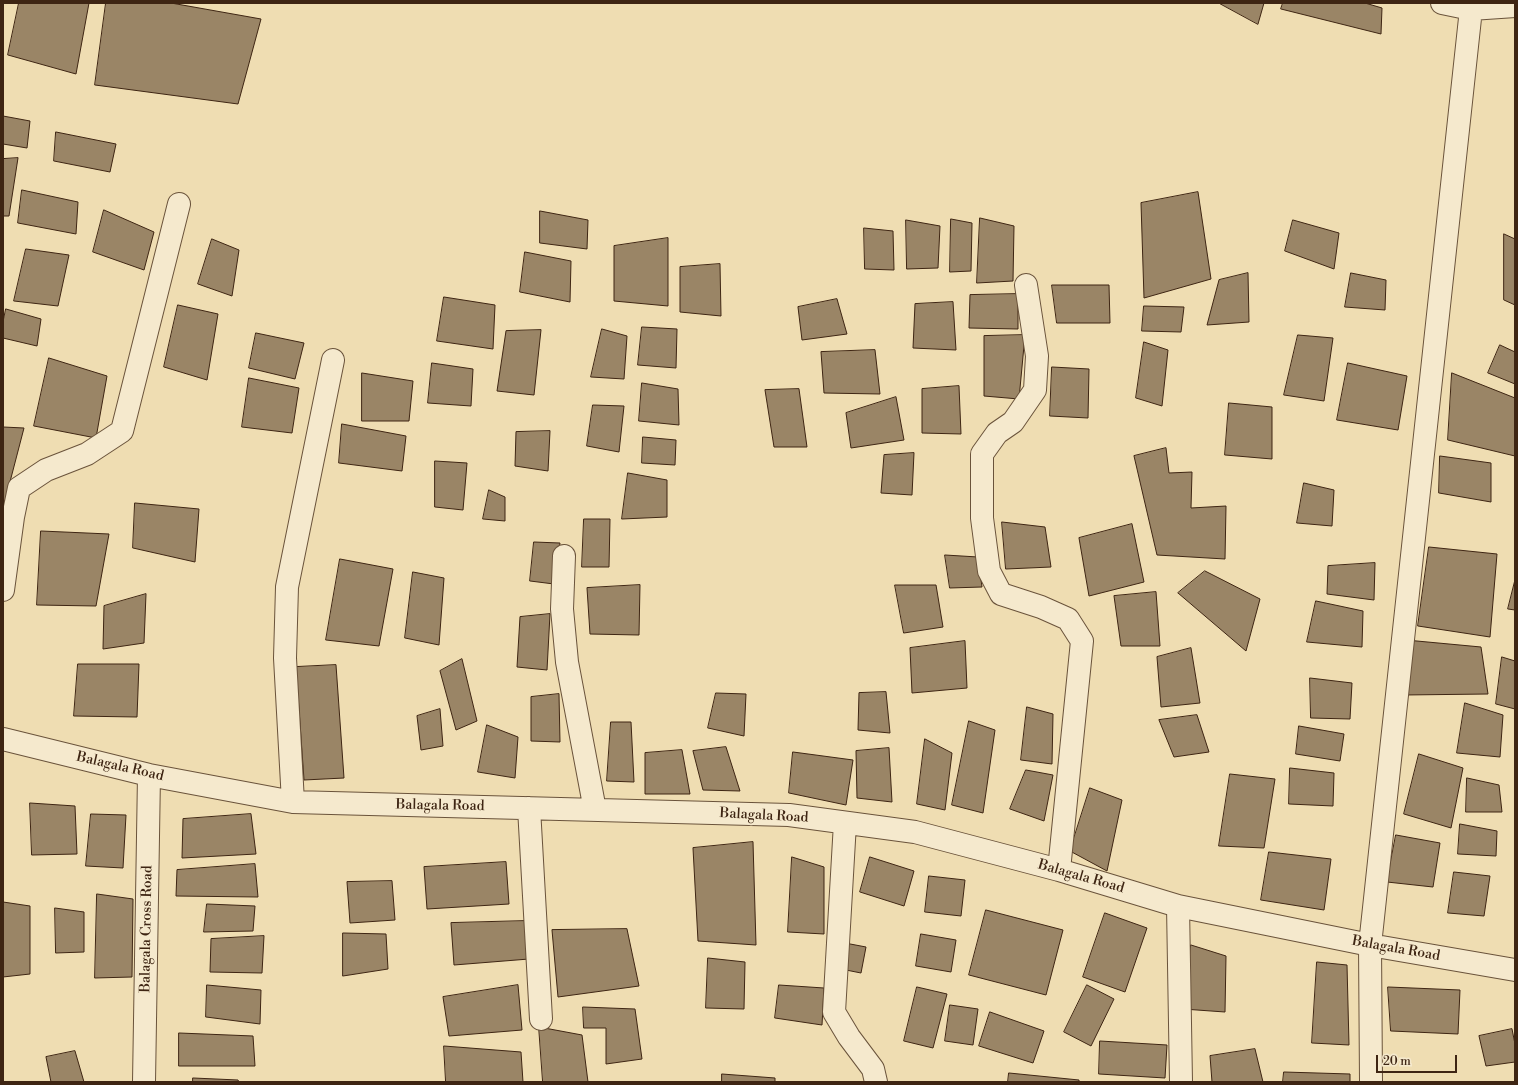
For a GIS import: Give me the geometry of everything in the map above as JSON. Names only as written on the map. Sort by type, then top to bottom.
[{"type":"street","points":[[1444,3],[1471,9],[1515,6]]},
{"type":"street","points":[[1371,1082],[1370,945],[1471,9]]},
{"type":"street","points":[[3,590],[13,517],[19,488],[46,470],[87,454],[122,431],[179,204]]},
{"type":"street","points":[[1026,285],[1037,356],[1036,390],[1013,422],[997,434],[982,454],[982,518],[989,571],[1001,594],[1041,607],[1068,619],[1082,641],[1059,870]]},
{"type":"street","points":[[293,802],[286,658],[287,587],[333,360]]},
{"type":"street","points":[[564,556],[562,609],[567,662],[595,810]]},
{"type":"street","name":"Balagala Road","points":[[3,739],[149,775],[293,802],[789,815],[915,832],[1059,870],[1178,906],[1370,945],[1515,970]]},
{"type":"street","name":"Balagala Cross Road","points":[[144,1082],[149,775]]},
{"type":"street","points":[[529,808],[541,1019]]},
{"type":"street","points":[[845,822],[834,1012],[849,1037],[873,1069],[876,1082]]},
{"type":"street","points":[[1178,906],[1181,1082]]},
{"type":"building","points":[[19,3],[89,3],[76,74],[8,55]]},
{"type":"building","points":[[106,3],[171,3],[261,19],[238,104],[95,85]]},
{"type":"building","points":[[1219,3],[1264,3],[1258,24]]},
{"type":"building","points":[[1283,3],[1365,3],[1382,8],[1381,34],[1281,9]]},
{"type":"building","points":[[3,116],[30,121],[27,148],[3,144]]},
{"type":"building","points":[[56,132],[116,144],[110,172],[54,161]]},
{"type":"building","points":[[18,158],[9,216],[3,216],[3,159]]},
{"type":"building","points":[[22,190],[78,202],[76,234],[18,223]]},
{"type":"building","points":[[1198,192],[1211,279],[1144,298],[1141,203]]},
{"type":"building","points":[[104,210],[154,232],[144,270],[93,252]]},
{"type":"building","points":[[540,211],[588,220],[587,249],[540,243]]},
{"type":"building","points":[[980,218],[1014,226],[1013,281],[977,283]]},
{"type":"building","points":[[951,219],[972,223],[971,271],[950,272]]},
{"type":"building","points":[[906,220],[940,226],[938,268],[907,269]]},
{"type":"building","points":[[1293,220],[1339,233],[1334,269],[1285,251]]},
{"type":"building","points":[[864,228],[893,231],[894,270],[865,269]]},
{"type":"building","points":[[1504,234],[1515,239],[1515,305],[1504,300]]},
{"type":"building","points":[[668,238],[668,306],[614,301],[614,246]]},
{"type":"building","points":[[212,239],[239,250],[232,296],[198,284]]},
{"type":"building","points":[[26,249],[69,255],[58,306],[14,301]]},
{"type":"building","points":[[525,252],[571,261],[570,302],[520,292]]},
{"type":"building","points":[[720,264],[721,316],[680,312],[680,267]]},
{"type":"building","points":[[1248,273],[1249,322],[1207,325],[1219,280]]},
{"type":"building","points":[[1351,273],[1386,280],[1385,310],[1345,307]]},
{"type":"building","points":[[1052,285],[1109,285],[1110,323],[1057,323]]},
{"type":"building","points":[[1018,294],[1018,329],[969,328],[970,295]]},
{"type":"building","points":[[444,297],[495,305],[493,349],[437,341]]},
{"type":"building","points":[[837,299],[847,334],[802,340],[798,307]]},
{"type":"building","points":[[953,302],[956,350],[913,348],[915,304]]},
{"type":"building","points":[[178,305],[218,314],[207,380],[164,367]]},
{"type":"building","points":[[1144,306],[1184,307],[1181,332],[1142,331]]},
{"type":"building","points":[[6,309],[41,319],[37,346],[3,338],[3,322]]},
{"type":"building","points":[[642,327],[677,329],[676,368],[638,365]]},
{"type":"building","points":[[602,329],[627,336],[624,379],[591,377]]},
{"type":"building","points":[[541,330],[534,395],[497,391],[506,331]]},
{"type":"building","points":[[256,333],[304,343],[295,379],[249,368]]},
{"type":"building","points":[[1025,335],[1019,399],[984,396],[984,336]]},
{"type":"building","points":[[1298,335],[1333,338],[1324,401],[1284,395]]},
{"type":"building","points":[[1144,342],[1168,350],[1162,406],[1136,398]]},
{"type":"building","points":[[1500,345],[1515,352],[1515,384],[1488,373]]},
{"type":"building","points":[[875,350],[880,394],[824,393],[821,352]]},
{"type":"building","points":[[49,358],[107,376],[96,438],[34,426]]},
{"type":"building","points":[[432,363],[473,369],[471,406],[428,403]]},
{"type":"building","points":[[1348,363],[1407,376],[1398,430],[1337,420]]},
{"type":"building","points":[[1052,367],[1089,369],[1088,418],[1050,416]]},
{"type":"building","points":[[362,373],[413,381],[409,421],[362,421]]},
{"type":"building","points":[[1452,373],[1515,398],[1515,456],[1448,440]]},
{"type":"building","points":[[249,378],[299,388],[292,433],[242,427]]},
{"type":"building","points":[[642,383],[678,389],[679,425],[639,421]]},
{"type":"building","points":[[959,386],[961,434],[922,433],[922,389]]},
{"type":"building","points":[[799,389],[807,447],[774,447],[765,390]]},
{"type":"building","points":[[896,397],[904,440],[851,448],[846,413]]},
{"type":"building","points":[[1229,403],[1272,407],[1272,459],[1225,455]]},
{"type":"building","points":[[593,405],[624,406],[619,452],[587,446]]},
{"type":"building","points":[[342,424],[406,436],[402,471],[339,463]]},
{"type":"building","points":[[3,427],[24,428],[5,501],[3,501]]},
{"type":"building","points":[[550,431],[548,471],[515,466],[516,432]]},
{"type":"building","points":[[643,437],[676,440],[675,465],[642,463]]},
{"type":"building","points":[[1166,448],[1169,473],[1192,472],[1191,508],[1226,506],[1225,559],[1157,555],[1134,456]]},
{"type":"building","points":[[914,453],[912,495],[881,493],[884,455]]},
{"type":"building","points":[[1440,456],[1491,463],[1491,502],[1439,493]]},
{"type":"building","points":[[435,461],[467,463],[463,510],[435,507]]},
{"type":"building","points":[[628,473],[667,480],[667,517],[622,519]]},
{"type":"building","points":[[1304,483],[1334,490],[1332,526],[1297,523]]},
{"type":"building","points":[[489,490],[505,497],[505,521],[483,519]]},
{"type":"building","points":[[135,503],[199,509],[195,562],[133,548]]},
{"type":"building","points":[[584,519],[610,519],[609,567],[582,567]]},
{"type":"building","points":[[1002,522],[1045,527],[1051,567],[1006,569]]},
{"type":"building","points":[[1132,524],[1144,582],[1089,596],[1079,538]]},
{"type":"building","points":[[41,531],[109,534],[96,606],[37,605]]},
{"type":"building","points":[[534,542],[560,543],[554,584],[530,581]]},
{"type":"building","points":[[1429,547],[1497,554],[1490,637],[1418,626]]},
{"type":"building","points":[[945,555],[978,557],[982,587],[950,588]]},
{"type":"building","points":[[340,559],[393,569],[379,646],[326,640]]},
{"type":"building","points":[[1375,563],[1374,600],[1327,594],[1328,566]]},
{"type":"building","points":[[1205,571],[1260,599],[1246,651],[1178,593]]},
{"type":"building","points":[[413,572],[444,578],[439,645],[405,638]]},
{"type":"building","points":[[1515,580],[1515,610],[1508,609]]},
{"type":"building","points":[[640,585],[639,635],[590,634],[587,588]]},
{"type":"building","points":[[895,585],[936,585],[943,627],[904,633]]},
{"type":"building","points":[[1156,592],[1160,646],[1121,646],[1114,596]]},
{"type":"building","points":[[146,594],[144,643],[103,649],[104,606]]},
{"type":"building","points":[[1316,601],[1363,611],[1362,647],[1307,642]]},
{"type":"building","points":[[550,614],[547,670],[517,667],[520,617]]},
{"type":"building","points":[[1406,640],[1481,647],[1488,694],[1404,695]]},
{"type":"building","points":[[965,641],[967,688],[912,693],[910,648]]},
{"type":"building","points":[[1191,648],[1200,703],[1161,707],[1157,657]]},
{"type":"building","points":[[1502,657],[1515,661],[1515,709],[1496,704]]},
{"type":"building","points":[[462,659],[477,721],[456,730],[440,671]]},
{"type":"building","points":[[78,664],[139,664],[137,717],[74,716]]},
{"type":"building","points":[[336,665],[344,778],[304,780],[296,667]]},
{"type":"building","points":[[1310,678],[1352,683],[1350,719],[1311,718]]},
{"type":"building","points":[[886,692],[890,733],[858,730],[859,693]]},
{"type":"building","points":[[716,693],[746,694],[744,736],[708,728]]},
{"type":"building","points":[[559,694],[560,742],[531,741],[531,697]]},
{"type":"building","points":[[1465,703],[1503,715],[1500,757],[1457,753]]},
{"type":"building","points":[[1027,707],[1053,714],[1052,764],[1021,760]]},
{"type":"building","points":[[440,709],[443,746],[421,750],[417,716]]},
{"type":"building","points":[[1197,715],[1209,752],[1174,757],[1159,720]]},
{"type":"building","points":[[969,721],[995,730],[983,813],[952,805]]},
{"type":"building","points":[[611,722],[631,722],[634,782],[607,781]]},
{"type":"building","points":[[487,725],[518,737],[515,778],[478,772]]},
{"type":"building","points":[[1299,726],[1344,734],[1340,761],[1296,754]]},
{"type":"building","points":[[925,739],[952,753],[945,810],[917,804]]},
{"type":"building","points":[[726,747],[740,791],[703,790],[693,751]]},
{"type":"building","points":[[889,748],[892,802],[857,798],[856,751]]},
{"type":"building","points":[[682,750],[690,794],[645,794],[645,753]]},
{"type":"building","points":[[793,752],[853,760],[846,805],[789,793]]},
{"type":"building","points":[[1419,754],[1463,768],[1451,828],[1404,814]]},
{"type":"building","points":[[1290,768],[1334,773],[1333,806],[1289,804]]},
{"type":"building","points":[[1026,770],[1053,775],[1044,821],[1010,809]]},
{"type":"building","points":[[1230,774],[1275,779],[1264,848],[1219,846]]},
{"type":"building","points":[[1467,778],[1499,785],[1502,812],[1466,812]]},
{"type":"building","points":[[1090,788],[1122,800],[1107,871],[1070,851]]},
{"type":"building","points":[[30,803],[75,806],[77,854],[32,855]]},
{"type":"building","points":[[91,814],[126,815],[123,868],[86,866]]},
{"type":"building","points":[[251,814],[256,854],[182,858],[183,819]]},
{"type":"building","points":[[1460,824],[1497,831],[1496,856],[1458,854]]},
{"type":"building","points":[[1396,835],[1440,843],[1433,887],[1387,882]]},
{"type":"building","points":[[753,842],[756,945],[698,941],[693,848]]},
{"type":"building","points":[[1269,852],[1331,859],[1324,910],[1261,900]]},
{"type":"building","points":[[792,857],[824,867],[824,934],[788,932]]},
{"type":"building","points":[[870,857],[914,871],[904,906],[860,892]]},
{"type":"building","points":[[506,862],[509,904],[427,909],[424,867]]},
{"type":"building","points":[[255,864],[258,897],[176,896],[177,870]]},
{"type":"building","points":[[1454,872],[1490,876],[1484,916],[1448,913]]},
{"type":"building","points":[[929,876],[965,880],[961,916],[925,912]]},
{"type":"building","points":[[392,881],[395,920],[350,923],[347,882]]},
{"type":"building","points":[[97,894],[133,899],[132,977],[95,978]]},
{"type":"building","points":[[3,902],[30,906],[30,974],[3,977]]},
{"type":"building","points":[[207,904],[255,906],[253,931],[204,932]]},
{"type":"building","points":[[55,908],[84,912],[84,952],[56,953]]},
{"type":"building","points":[[986,910],[1063,930],[1046,995],[969,975]]},
{"type":"building","points":[[1105,913],[1147,928],[1125,992],[1083,977]]},
{"type":"building","points":[[525,921],[529,959],[454,965],[451,923]]},
{"type":"building","points":[[627,929],[639,986],[558,997],[552,930]]},
{"type":"building","points":[[343,933],[386,934],[388,969],[343,976]]},
{"type":"building","points":[[921,934],[956,940],[951,972],[916,966]]},
{"type":"building","points":[[264,936],[262,973],[210,972],[211,939]]},
{"type":"building","points":[[845,943],[866,947],[861,973],[841,969]]},
{"type":"building","points":[[1191,945],[1226,956],[1225,1012],[1183,1009]]},
{"type":"building","points":[[708,958],[745,962],[744,1009],[706,1008]]},
{"type":"building","points":[[1317,962],[1347,965],[1349,1045],[1312,1043]]},
{"type":"building","points":[[207,985],[261,990],[260,1024],[206,1017]]},
{"type":"building","points":[[518,985],[522,1030],[449,1036],[443,997]]},
{"type":"building","points":[[779,985],[824,988],[822,1025],[775,1018]]},
{"type":"building","points":[[1087,985],[1114,999],[1091,1046],[1064,1032]]},
{"type":"building","points":[[917,987],[947,994],[933,1048],[904,1041]]},
{"type":"building","points":[[1388,987],[1460,990],[1458,1034],[1391,1031]]},
{"type":"building","points":[[950,1005],[978,1009],[973,1045],[945,1041]]},
{"type":"building","points":[[583,1007],[635,1009],[642,1059],[606,1064],[606,1028],[584,1028]]},
{"type":"building","points":[[990,1012],[1044,1031],[1033,1063],[979,1046]]},
{"type":"building","points":[[539,1027],[582,1035],[588,1082],[543,1082]]},
{"type":"building","points":[[1512,1029],[1515,1044],[1515,1062],[1486,1066],[1479,1036]]},
{"type":"building","points":[[179,1033],[253,1036],[255,1066],[179,1066]]},
{"type":"building","points":[[1100,1041],[1167,1045],[1165,1078],[1099,1074]]},
{"type":"building","points":[[444,1046],[521,1052],[523,1082],[446,1082]]},
{"type":"building","points":[[1255,1049],[1263,1082],[1212,1082],[1210,1056]]},
{"type":"building","points":[[75,1051],[84,1082],[51,1082],[46,1057]]},
{"type":"building","points":[[1284,1072],[1350,1074],[1350,1082],[1283,1082]]},
{"type":"building","points":[[1009,1073],[1079,1080],[1079,1082],[1008,1082]]},
{"type":"building","points":[[722,1074],[775,1078],[775,1082],[722,1082]]},
{"type":"building","points":[[193,1078],[238,1080],[239,1082],[193,1082]]}]
